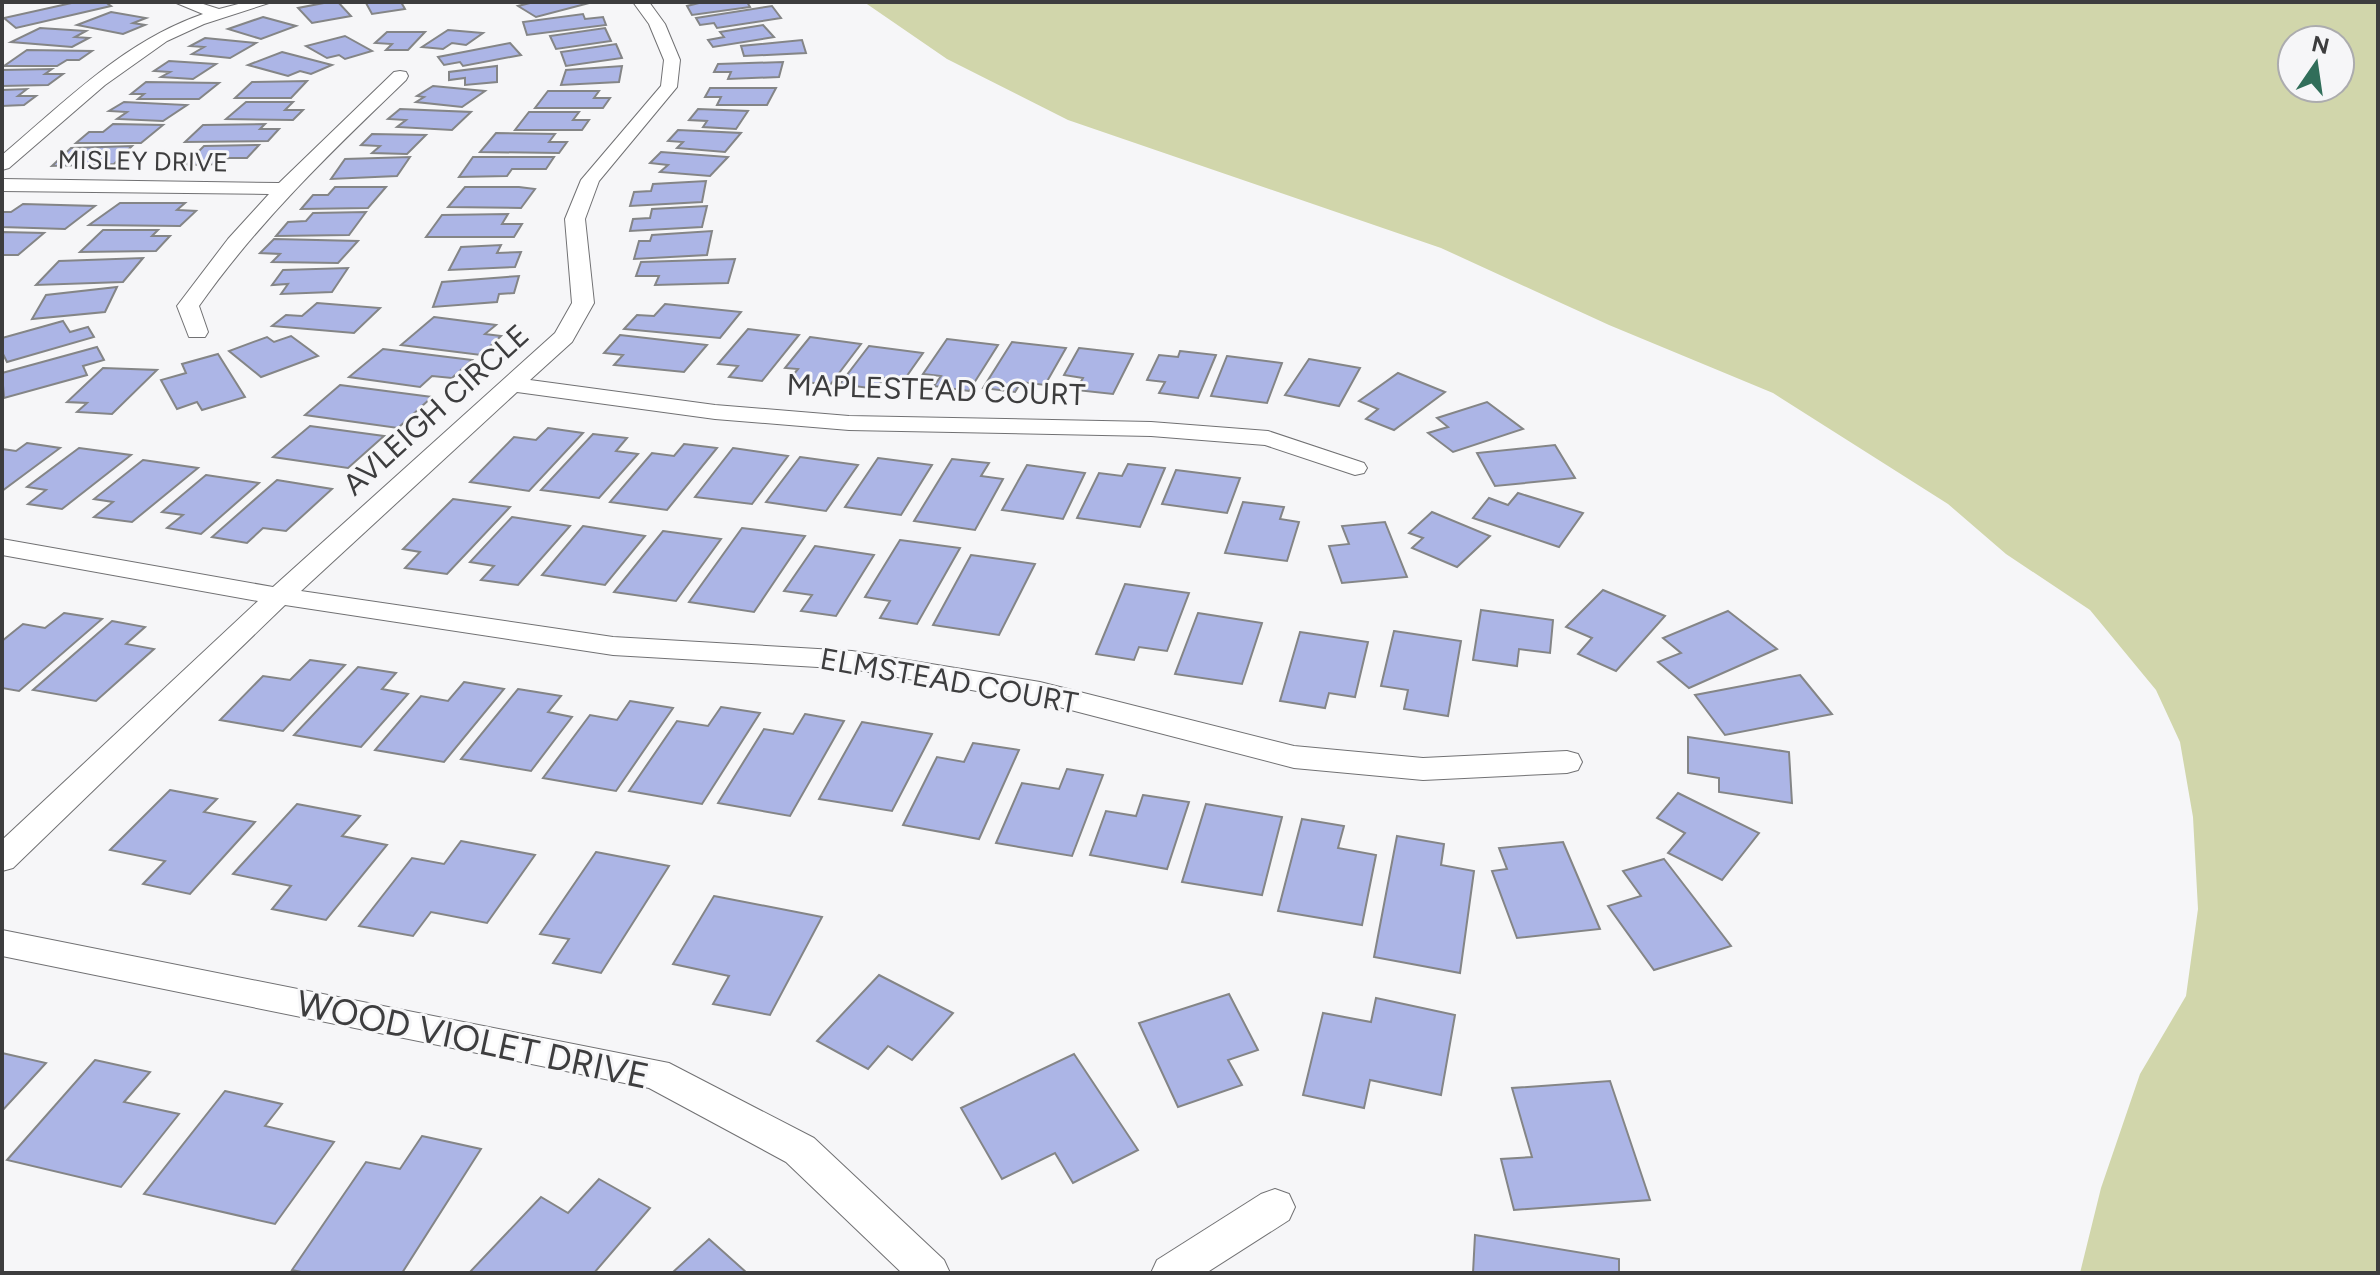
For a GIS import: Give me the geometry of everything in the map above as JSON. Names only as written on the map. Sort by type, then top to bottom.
[{"type":"street","points":[[182,2],[218,14]]},
{"type":"street","points":[[2,164],[101,82],[161,38],[218,14],[264,2]]},
{"type":"street","name":"AVLEIGH CIRCLE","points":[[2,859],[279,596],[564,337],[583,303],[575,219],[590,180],[669,87],[672,60],[657,24],[641,2]]},
{"type":"street","points":[[197,332],[188,306],[213,270],[284,189],[400,76]]},
{"type":"street","name":"MISLEY DRIVE","points":[[2,185],[284,189]]},
{"type":"street","name":"MAPLESTEAD COURT","points":[[512,384],[715,412],[849,423],[1151,429],[1268,438],[1355,468]]},
{"type":"street","points":[[2,547],[279,596]]},
{"type":"street","name":"ELMSTEAD COURT","points":[[279,596],[613,646],[852,660],[1040,692],[1294,757],[1423,769],[1567,762]]},
{"type":"street","name":"WOOD VIOLET DRIVE","points":[[2,943],[656,1074],[800,1150],[930,1273]]},
{"type":"street","points":[[1171,1273],[1275,1207]]},
{"type":"green space","points":[[864,2],[2378,2],[2378,1273],[2080,1273],[2101,1188],[2140,1074],[2186,996],[2198,909],[2193,817],[2180,742],[2156,690],[2090,610],[2006,554],[1948,504],[1773,393],[1609,325],[1441,248],[1068,120],[947,59]]},
{"type":"building","points":[[76,2],[105,2],[111,6],[16,28],[4,18]]},
{"type":"building","points":[[338,2],[351,16],[312,23],[298,8]]},
{"type":"building","points":[[401,2],[405,9],[372,14],[366,3]]},
{"type":"building","points":[[534,2],[593,2],[536,17],[518,6]]},
{"type":"building","points":[[703,2],[747,2],[750,7],[692,15],[687,6]]},
{"type":"building","points":[[772,6],[781,18],[717,28],[714,23],[700,25],[696,18]]},
{"type":"building","points":[[111,12],[146,18],[133,23],[145,25],[123,34],[77,25]]},
{"type":"building","points":[[583,14],[585,19],[603,17],[606,25],[527,35],[523,22]]},
{"type":"building","points":[[263,17],[296,26],[261,39],[228,29]]},
{"type":"building","points":[[763,25],[774,37],[713,47],[708,40],[724,37],[720,32]]},
{"type":"building","points":[[40,28],[86,31],[75,37],[89,38],[72,47],[11,42]]},
{"type":"building","points":[[605,28],[611,41],[556,49],[550,36]]},
{"type":"building","points":[[448,30],[483,33],[466,45],[452,43],[443,49],[422,47]]},
{"type":"building","points":[[387,32],[425,32],[408,50],[386,50],[392,44],[375,43]]},
{"type":"building","points":[[345,36],[372,51],[345,59],[339,55],[327,58],[306,46]]},
{"type":"building","points":[[205,38],[256,43],[230,58],[192,54],[204,47],[190,46]]},
{"type":"building","points":[[802,40],[806,53],[744,56],[741,46]]},
{"type":"building","points":[[510,43],[521,55],[463,66],[460,62],[444,65],[438,57]]},
{"type":"building","points":[[616,44],[622,58],[566,66],[561,52]]},
{"type":"building","points":[[27,50],[92,51],[79,60],[67,60],[57,66],[4,66]]},
{"type":"building","points":[[282,52],[332,65],[311,74],[300,71],[288,76],[248,65]]},
{"type":"building","points":[[169,61],[216,64],[193,79],[161,77],[170,72],[154,71]]},
{"type":"building","points":[[783,62],[779,77],[728,79],[731,72],[714,72],[718,64]]},
{"type":"building","points":[[497,66],[497,82],[465,85],[465,78],[449,80],[449,72]]},
{"type":"building","points":[[622,66],[619,82],[561,85],[566,70]]},
{"type":"building","points":[[52,69],[45,74],[63,74],[48,85],[2,86],[2,70]]},
{"type":"building","points":[[307,81],[291,98],[235,98],[252,82]]},
{"type":"building","points":[[146,82],[219,83],[199,99],[138,99],[144,94],[131,94]]},
{"type":"building","points":[[433,86],[485,91],[462,107],[416,102],[424,97],[417,96]]},
{"type":"building","points":[[710,88],[776,88],[767,105],[717,105],[721,97],[705,97]]},
{"type":"building","points":[[27,89],[18,96],[36,96],[24,105],[2,106],[2,90]]},
{"type":"building","points":[[548,91],[599,91],[594,98],[610,98],[603,108],[535,108]]},
{"type":"building","points":[[124,102],[187,105],[163,121],[117,119],[127,112],[109,111]]},
{"type":"building","points":[[246,102],[293,102],[285,110],[303,110],[293,120],[226,119]]},
{"type":"building","points":[[400,109],[471,112],[452,130],[397,127],[406,120],[388,119]]},
{"type":"building","points":[[698,109],[748,111],[736,129],[703,127],[707,121],[689,120]]},
{"type":"building","points":[[529,112],[579,112],[573,120],[589,120],[582,130],[515,130]]},
{"type":"building","points":[[113,124],[163,125],[141,143],[76,143],[89,132],[103,132]]},
{"type":"building","points":[[265,124],[260,129],[279,129],[268,141],[185,142],[203,125]]},
{"type":"building","points":[[678,130],[741,133],[725,152],[677,148],[683,142],[668,141]]},
{"type":"building","points":[[496,133],[555,134],[549,142],[567,142],[559,153],[480,152]]},
{"type":"building","points":[[372,134],[426,135],[407,154],[372,153],[380,146],[361,145]]},
{"type":"building","points":[[259,145],[247,158],[228,158],[223,164],[185,165],[204,146]]},
{"type":"building","points":[[132,146],[114,164],[52,166],[71,148]]},
{"type":"building","points":[[661,152],[728,157],[710,176],[660,172],[668,165],[650,163]]},
{"type":"building","points":[[410,157],[397,176],[331,179],[345,159]]},
{"type":"building","points":[[473,157],[554,157],[546,169],[512,169],[507,176],[459,177]]},
{"type":"building","points":[[706,181],[702,202],[630,206],[634,192],[651,191],[653,184]]},
{"type":"building","points":[[335,187],[386,187],[368,208],[301,209],[313,195],[328,195]]},
{"type":"building","points":[[465,187],[535,189],[521,208],[448,207]]},
{"type":"building","points":[[120,203],[185,203],[177,210],[196,211],[180,226],[89,225]]},
{"type":"building","points":[[23,204],[95,206],[65,229],[2,227],[2,212],[11,212]]},
{"type":"building","points":[[707,206],[702,227],[630,231],[633,219],[650,218],[652,209]]},
{"type":"building","points":[[366,212],[349,235],[276,236],[288,222],[306,221],[313,213]]},
{"type":"building","points":[[508,214],[502,224],[522,224],[514,237],[426,237],[442,215]]},
{"type":"building","points":[[103,230],[158,230],[152,236],[170,236],[156,251],[80,252]]},
{"type":"building","points":[[712,231],[707,255],[634,259],[639,241],[650,241],[652,235]]},
{"type":"building","points":[[2,232],[44,233],[18,255],[2,255]]},
{"type":"building","points":[[274,239],[358,241],[338,263],[272,262],[280,254],[260,253]]},
{"type":"building","points":[[501,245],[497,253],[521,252],[515,267],[449,270],[461,247]]},
{"type":"building","points":[[143,258],[123,282],[36,285],[59,261]]},
{"type":"building","points":[[735,259],[728,283],[655,285],[659,276],[636,276],[641,262]]},
{"type":"building","points":[[348,268],[332,292],[281,294],[288,284],[272,285],[283,270]]},
{"type":"building","points":[[519,276],[514,293],[499,294],[497,302],[433,307],[442,282]]},
{"type":"building","points":[[117,287],[105,312],[32,319],[46,295]]},
{"type":"building","points":[[317,303],[380,308],[354,333],[272,326],[286,315],[302,316]]},
{"type":"building","points":[[665,304],[741,312],[720,338],[624,329],[637,315],[654,316]]},
{"type":"building","points":[[434,317],[496,325],[485,334],[501,336],[481,355],[401,345]]},
{"type":"building","points":[[63,321],[70,332],[88,327],[94,337],[7,362],[2,352],[2,338]]},
{"type":"building","points":[[748,329],[799,335],[762,381],[729,377],[738,366],[718,364]]},
{"type":"building","points":[[620,335],[707,345],[684,372],[614,365],[623,355],[604,353]]},
{"type":"building","points":[[291,336],[318,356],[261,377],[229,351],[267,337],[274,342]]},
{"type":"building","points":[[810,337],[861,344],[830,385],[789,380],[798,369],[785,368]]},
{"type":"building","points":[[947,339],[998,345],[969,391],[934,386],[941,376],[923,374]]},
{"type":"building","points":[[1012,342],[1066,348],[1045,385],[1021,382],[1015,392],[983,388]]},
{"type":"building","points":[[869,346],[923,353],[904,380],[884,378],[876,389],[840,384]]},
{"type":"building","points":[[97,347],[104,360],[83,366],[87,375],[4,398],[2,373]]},
{"type":"building","points":[[1079,348],[1133,354],[1113,394],[1076,390],[1083,378],[1064,375]]},
{"type":"building","points":[[383,349],[472,360],[452,378],[432,376],[420,387],[349,377]]},
{"type":"building","points":[[1180,351],[1216,355],[1198,398],[1159,393],[1165,382],[1147,380],[1159,355],[1178,357]]},
{"type":"building","points":[[218,354],[245,397],[202,410],[197,402],[177,409],[161,380],[186,373],[182,364]]},
{"type":"building","points":[[1227,356],[1282,363],[1267,403],[1211,396]]},
{"type":"building","points":[[1309,359],[1360,368],[1339,406],[1285,395]]},
{"type":"building","points":[[103,368],[157,370],[112,414],[77,412],[87,403],[67,402]]},
{"type":"building","points":[[1398,373],[1445,392],[1394,430],[1366,419],[1378,409],[1359,401]]},
{"type":"building","points":[[340,385],[432,397],[398,428],[305,415]]},
{"type":"building","points":[[1487,402],[1523,429],[1453,452],[1428,433],[1448,427],[1437,418]]},
{"type":"building","points":[[310,426],[384,436],[348,468],[273,457]]},
{"type":"building","points":[[548,428],[583,433],[529,491],[470,482],[514,437],[536,440]]},
{"type":"building","points":[[593,434],[627,438],[616,451],[638,454],[599,498],[541,490]]},
{"type":"building","points":[[27,443],[60,448],[2,491],[2,449],[16,451]]},
{"type":"building","points":[[684,444],[717,448],[667,510],[610,502],[652,453],[674,456]]},
{"type":"building","points":[[1555,445],[1575,478],[1495,486],[1477,453]]},
{"type":"building","points":[[79,448],[131,455],[62,509],[28,504],[46,490],[27,487]]},
{"type":"building","points":[[733,448],[788,456],[752,504],[695,497]]},
{"type":"building","points":[[800,457],[858,465],[826,511],[766,502]]},
{"type":"building","points":[[878,458],[932,465],[901,515],[845,507]]},
{"type":"building","points":[[952,459],[989,463],[981,476],[1003,479],[975,530],[914,521]]},
{"type":"building","points":[[143,460],[198,468],[132,522],[94,517],[113,502],[94,499]]},
{"type":"building","points":[[1128,464],[1165,468],[1140,527],[1077,518],[1099,473],[1122,476]]},
{"type":"building","points":[[1027,465],[1085,473],[1063,519],[1002,510]]},
{"type":"building","points":[[1176,470],[1240,478],[1227,513],[1162,504]]},
{"type":"building","points":[[206,475],[259,483],[201,534],[167,528],[183,515],[162,512]]},
{"type":"building","points":[[277,480],[332,489],[286,531],[263,528],[247,543],[212,537]]},
{"type":"building","points":[[1518,493],[1583,513],[1559,547],[1473,518],[1489,498],[1508,505]]},
{"type":"building","points":[[453,499],[510,507],[447,574],[405,568],[420,552],[403,549]]},
{"type":"building","points":[[1243,502],[1284,507],[1280,519],[1299,522],[1287,561],[1225,553]]},
{"type":"building","points":[[1432,512],[1490,536],[1457,567],[1412,548],[1423,538],[1409,533]]},
{"type":"building","points":[[512,517],[570,526],[518,585],[481,580],[494,566],[470,562]]},
{"type":"building","points":[[1385,522],[1407,577],[1342,583],[1329,546],[1349,544],[1342,526]]},
{"type":"building","points":[[583,526],[645,536],[605,585],[542,575]]},
{"type":"building","points":[[742,528],[805,536],[754,612],[689,602]]},
{"type":"building","points":[[663,531],[721,539],[676,601],[614,592]]},
{"type":"building","points":[[900,540],[960,548],[917,624],[880,618],[890,601],[865,597]]},
{"type":"building","points":[[815,546],[874,555],[836,616],[801,611],[812,595],[784,591]]},
{"type":"building","points":[[971,555],[1035,564],[999,635],[933,625]]},
{"type":"building","points":[[1125,584],[1189,593],[1167,651],[1139,647],[1134,660],[1096,654]]},
{"type":"building","points":[[1603,590],[1665,616],[1616,671],[1578,654],[1592,638],[1566,627]]},
{"type":"building","points":[[1481,610],[1553,620],[1550,653],[1519,649],[1517,666],[1473,660]]},
{"type":"building","points":[[1728,611],[1777,649],[1689,688],[1658,662],[1681,653],[1663,638]]},
{"type":"building","points":[[64,613],[102,619],[19,691],[2,688],[2,641],[23,624],[45,628]]},
{"type":"building","points":[[1198,613],[1262,623],[1242,684],[1175,674]]},
{"type":"building","points":[[112,621],[145,627],[126,644],[154,649],[96,701],[33,690]]},
{"type":"building","points":[[1394,631],[1461,641],[1448,716],[1404,709],[1408,690],[1381,686]]},
{"type":"building","points":[[1300,632],[1368,642],[1355,697],[1329,693],[1325,708],[1280,701]]},
{"type":"building","points":[[310,660],[345,665],[283,731],[220,720],[263,676],[290,680]]},
{"type":"building","points":[[358,667],[396,673],[382,689],[408,694],[361,747],[294,735]]},
{"type":"building","points":[[1800,675],[1832,714],[1725,735],[1695,695]]},
{"type":"building","points":[[464,682],[504,689],[444,762],[375,750],[421,696],[448,701]]},
{"type":"building","points":[[518,689],[561,696],[548,712],[572,717],[531,771],[461,759]]},
{"type":"building","points":[[630,701],[673,708],[616,791],[543,778],[590,715],[617,720]]},
{"type":"building","points":[[721,707],[760,713],[702,804],[629,791],[677,721],[708,726]]},
{"type":"building","points":[[805,714],[844,721],[790,816],[718,803],[764,729],[793,734]]},
{"type":"building","points":[[862,722],[932,734],[892,811],[819,799]]},
{"type":"building","points":[[1688,737],[1789,752],[1792,803],[1719,792],[1719,778],[1688,773]]},
{"type":"building","points":[[973,743],[1019,750],[979,839],[903,825],[937,757],[964,762]]},
{"type":"building","points":[[1067,769],[1103,775],[1072,856],[996,843],[1022,783],[1059,789]]},
{"type":"building","points":[[170,790],[217,799],[204,812],[255,822],[190,894],[143,884],[165,861],[110,850]]},
{"type":"building","points":[[1678,793],[1759,833],[1722,880],[1668,853],[1685,833],[1657,818]]},
{"type":"building","points":[[1143,795],[1189,802],[1167,869],[1090,855],[1106,811],[1136,816]]},
{"type":"building","points":[[297,804],[360,816],[342,836],[387,845],[326,920],[272,909],[291,886],[233,874]]},
{"type":"building","points":[[1206,804],[1282,817],[1262,895],[1182,882]]},
{"type":"building","points":[[1302,819],[1344,826],[1338,848],[1376,855],[1362,925],[1278,911]]},
{"type":"building","points":[[1397,836],[1444,844],[1441,865],[1474,871],[1460,973],[1374,957]]},
{"type":"building","points":[[461,841],[535,855],[487,923],[431,912],[413,936],[359,926],[412,858],[444,864]]},
{"type":"building","points":[[1563,842],[1600,929],[1517,938],[1492,871],[1507,869],[1499,848]]},
{"type":"building","points":[[596,852],[669,866],[601,973],[553,963],[569,939],[540,934]]},
{"type":"building","points":[[1664,859],[1731,946],[1654,970],[1608,906],[1641,896],[1623,871]]},
{"type":"building","points":[[714,896],[822,917],[770,1015],[713,1004],[729,976],[673,964]]},
{"type":"building","points":[[879,975],[953,1013],[912,1060],[888,1046],[868,1069],[817,1041]]},
{"type":"building","points":[[1229,994],[1258,1050],[1228,1060],[1242,1085],[1178,1107],[1139,1023]]},
{"type":"building","points":[[1376,998],[1455,1015],[1441,1095],[1370,1080],[1364,1108],[1303,1095],[1323,1013],[1371,1022]]},
{"type":"building","points":[[2,1053],[46,1063],[2,1111]]},
{"type":"building","points":[[1074,1054],[1138,1150],[1073,1183],[1055,1153],[1002,1179],[961,1108]]},
{"type":"building","points":[[95,1060],[150,1072],[124,1102],[179,1114],[121,1187],[7,1160]]},
{"type":"building","points":[[1610,1081],[1650,1200],[1514,1210],[1501,1159],[1532,1157],[1512,1088]]},
{"type":"building","points":[[225,1091],[282,1104],[265,1126],[334,1142],[275,1224],[144,1194]]},
{"type":"building","points":[[422,1136],[481,1149],[402,1273],[306,1273],[292,1270],[366,1162],[400,1169]]},
{"type":"building","points":[[599,1179],[650,1208],[594,1273],[469,1273],[541,1197],[568,1213]]},
{"type":"building","points":[[1475,1235],[1619,1259],[1619,1273],[1473,1273]]},
{"type":"building","points":[[709,1239],[747,1273],[672,1273]]}]
